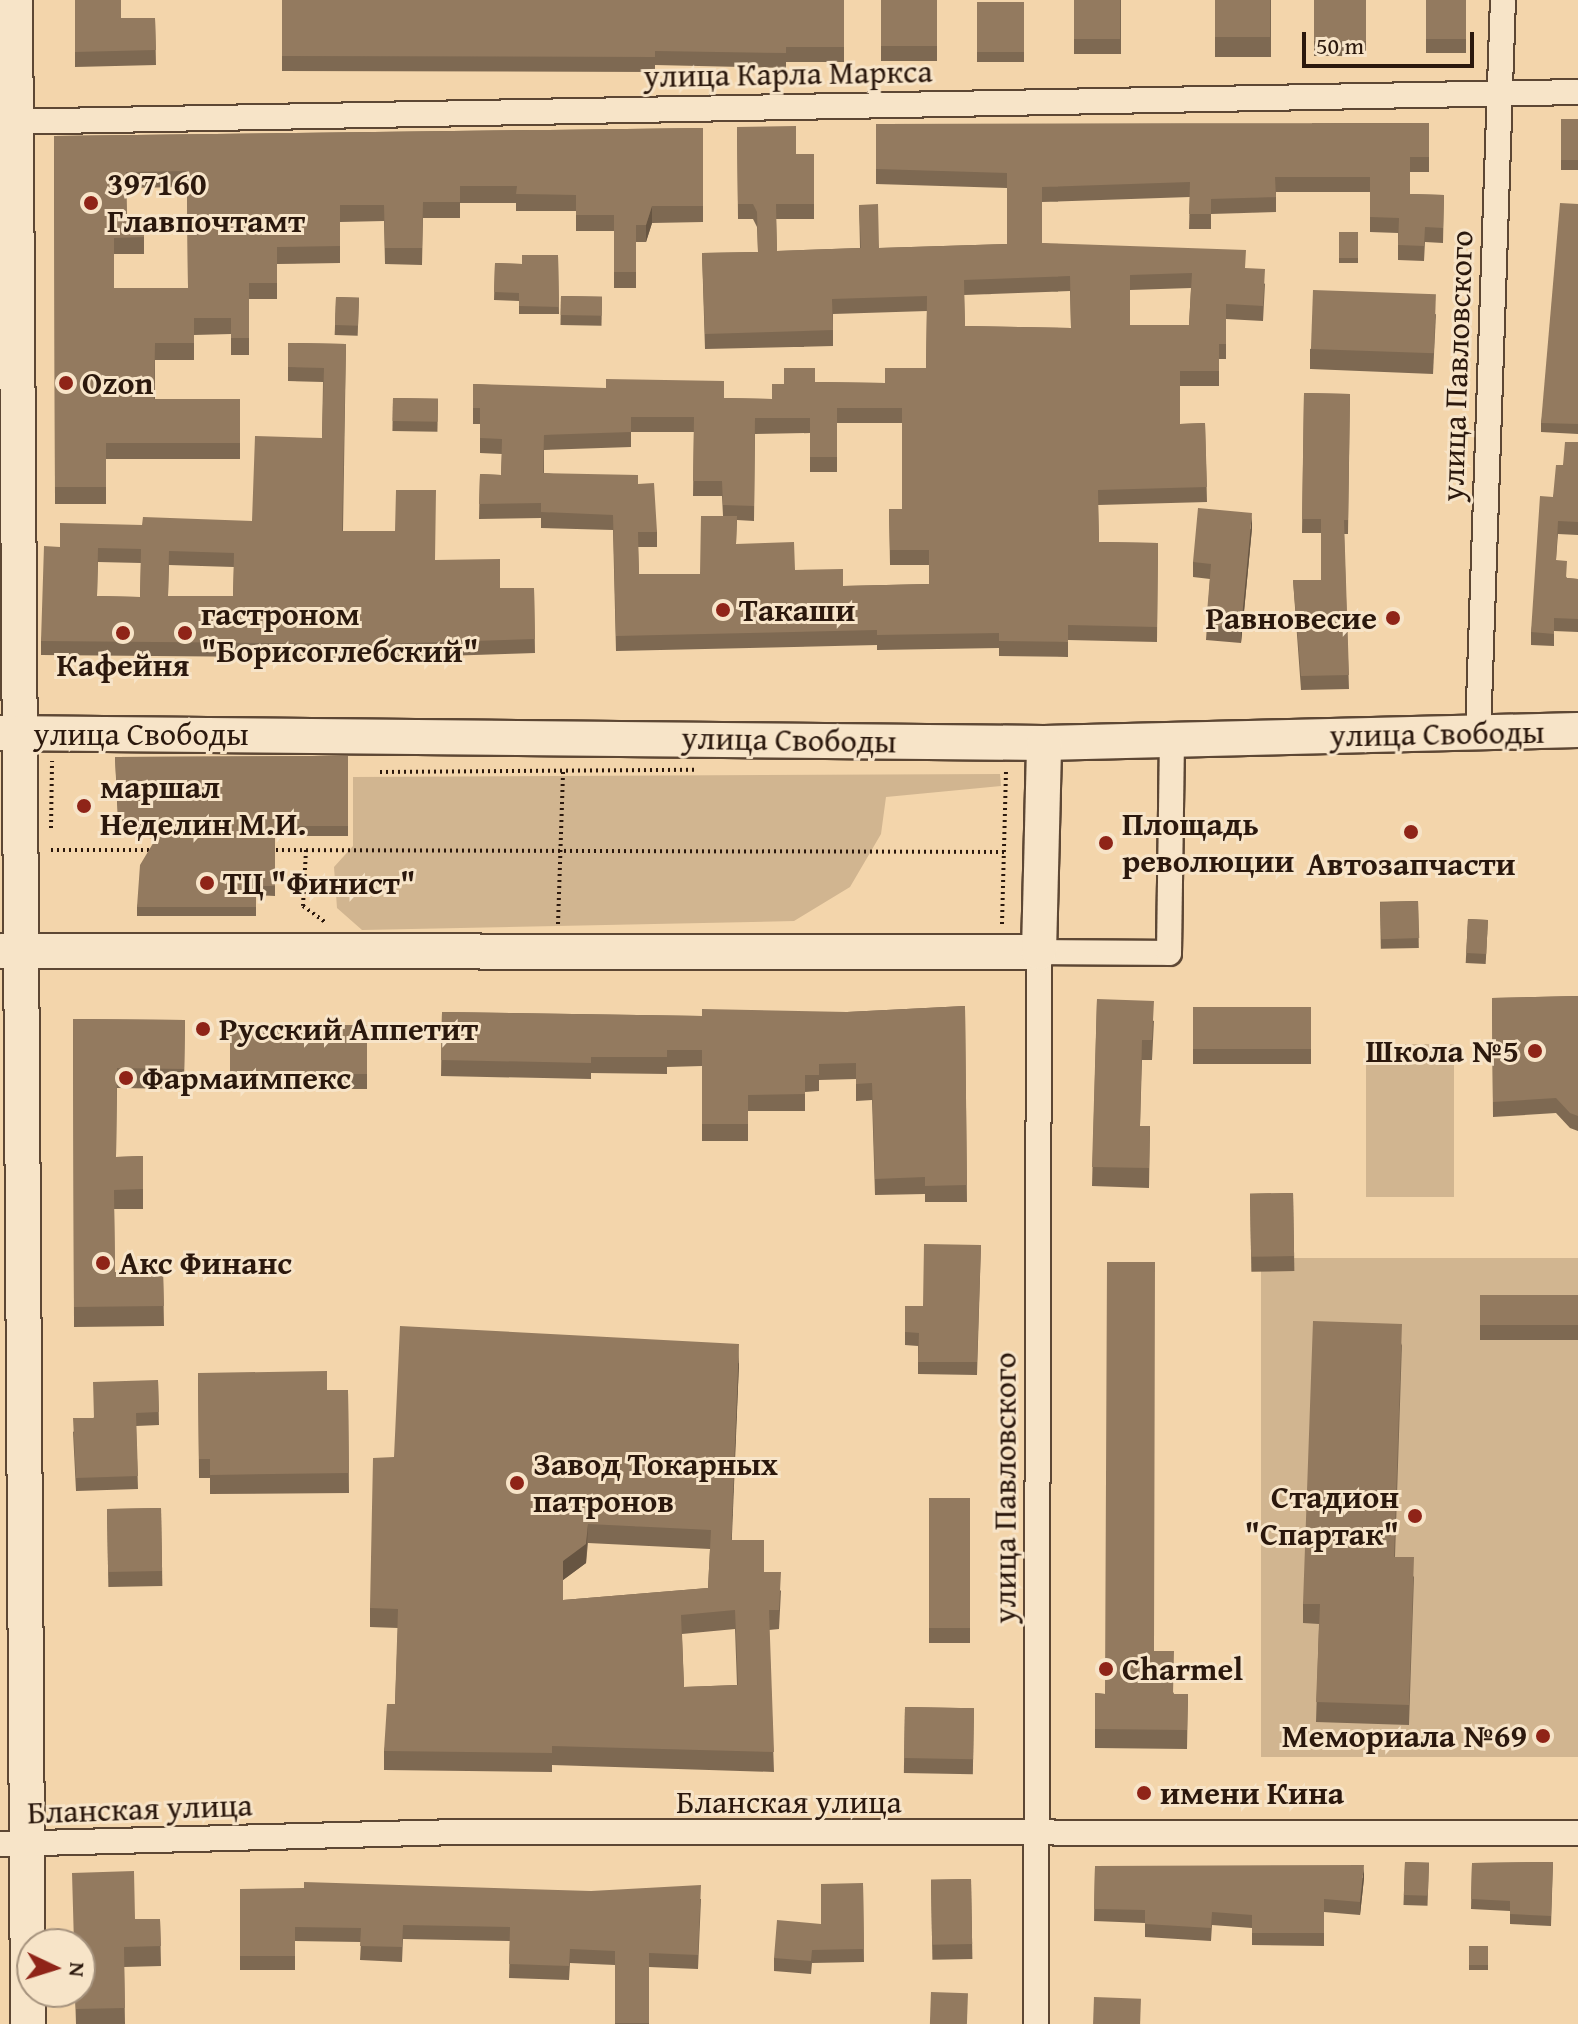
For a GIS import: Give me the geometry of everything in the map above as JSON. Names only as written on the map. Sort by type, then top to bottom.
[{"type":"main road","points":[[15,0],[8,122],[13,1844],[28,2024]]},
{"type":"main road","name":"улица Свободы","points":[[10,734],[1044,743],[1578,730]]},
{"type":"main road","points":[[11,951],[1039,952],[1044,743]]},
{"type":"street","name":"улица Павловского","points":[[1478,733],[1503,0]]},
{"type":"street","name":"улица Карла Маркса","points":[[8,122],[1578,92]]},
{"type":"street","points":[[1039,952],[1169,953],[1172,740]]},
{"type":"street","name":"улица Павловского","points":[[1036,2024],[1039,952]]},
{"type":"street","name":"Бланская улица","points":[[13,1844],[467,1832],[1036,1835],[1578,1833]]},
{"type":"path","points":[[987,924],[1002,924],[1006,769],[990,769]]},
{"type":"path","points":[[380,772],[705,770]]},
{"type":"path","points":[[558,930],[563,771]]},
{"type":"path","points":[[51,850],[162,850]]},
{"type":"path","points":[[258,850],[1004,852]]},
{"type":"path","points":[[306,850],[303,906],[327,924]]},
{"type":"shaded area","points":[[1000,774],[1001,786],[886,797],[881,834],[850,887],[794,921],[362,930],[337,908],[334,867],[353,846],[353,777]]},
{"type":"shaded area","points":[[1366,1044],[1454,1044],[1454,1197],[1366,1197]]},
{"type":"shaded area","name":"Стадион \"Спартак\"","points":[[1261,1258],[1578,1258],[1578,1757],[1261,1757]]},
{"type":"building","points":[[75,0],[121,0],[121,18],[155,18],[156,50],[75,52]]},
{"type":"building","points":[[282,0],[844,0],[844,47],[786,47],[786,53],[655,51],[655,57],[282,56]]},
{"type":"building","points":[[881,0],[937,0],[937,46],[881,46]]},
{"type":"building","points":[[1074,0],[1120,0],[1120,39],[1074,39]]},
{"type":"building","points":[[1215,0],[1270,0],[1270,37],[1215,37]]},
{"type":"building","points":[[1314,0],[1366,0],[1366,41],[1314,41]]},
{"type":"building","points":[[1426,0],[1466,0],[1466,39],[1426,39]]},
{"type":"building","points":[[977,2],[1024,2],[1024,52],[977,52]]},
{"type":"building","points":[[1561,119],[1578,119],[1578,160],[1561,160]]},
{"type":"building","points":[[1429,123],[1429,157],[1410,157],[1410,194],[1444,195],[1443,228],[1425,227],[1424,246],[1398,245],[1399,218],[1370,217],[1370,177],[1275,177],[1276,197],[1211,199],[1211,214],[1189,214],[1190,182],[1042,187],[1042,243],[1246,250],[1245,268],[1265,269],[1263,306],[1226,304],[1226,344],[1219,344],[1219,371],[1180,371],[1180,424],[1205,423],[1207,487],[1098,490],[1099,542],[1158,543],[1157,627],[1068,625],[1068,642],[999,641],[999,633],[877,635],[877,630],[616,636],[613,515],[541,512],[541,503],[479,504],[480,474],[501,475],[502,439],[480,438],[480,408],[473,408],[473,384],[606,388],[606,379],[724,381],[724,398],[772,399],[772,384],[784,384],[784,368],[815,368],[815,382],[885,383],[885,368],[926,368],[927,296],[832,299],[833,330],[705,334],[702,253],[758,252],[757,212],[753,204],[738,204],[737,127],[796,126],[796,154],[814,154],[814,204],[776,204],[777,251],[861,248],[859,205],[878,204],[879,248],[1007,244],[1007,173],[876,169],[876,124]],"holes":[[[1192,273],[1189,325],[1130,325],[1130,275]],[[1070,276],[1071,328],[965,326],[964,280]],[[837,408],[902,408],[902,509],[889,509],[890,550],[929,550],[929,584],[843,586],[843,569],[795,570],[794,542],[736,544],[737,516],[701,516],[700,574],[639,574],[638,532],[657,532],[654,483],[638,484],[638,475],[543,473],[544,435],[631,432],[631,417],[694,417],[693,481],[722,481],[723,505],[754,506],[755,418],[810,418],[810,457],[837,457]]]},
{"type":"building","points":[[703,128],[703,206],[652,206],[646,225],[636,225],[636,272],[614,272],[614,215],[576,215],[576,195],[516,194],[517,186],[460,186],[460,202],[423,202],[422,248],[385,248],[384,205],[340,205],[340,246],[277,247],[277,283],[249,283],[249,338],[231,338],[231,318],[194,318],[194,343],[155,343],[154,399],[240,399],[240,443],[106,443],[106,487],[55,487],[54,136]],"holes":[[[187,171],[188,288],[114,288],[114,238],[144,237],[144,219],[127,219],[126,172]]]},
{"type":"building","points":[[1560,203],[1578,204],[1578,424],[1541,423]]},
{"type":"building","points":[[1339,232],[1358,232],[1358,258],[1339,258]]},
{"type":"building","points":[[522,255],[558,255],[559,307],[519,306],[519,293],[494,292],[495,263],[522,264]]},
{"type":"building","points":[[1313,290],[1436,294],[1434,353],[1311,349]]},
{"type":"building","points":[[561,296],[602,297],[602,316],[561,315]]},
{"type":"building","points":[[336,297],[359,298],[358,326],[335,325]]},
{"type":"building","points":[[288,343],[346,344],[342,531],[395,531],[396,490],[436,490],[435,560],[500,559],[500,588],[534,588],[535,639],[383,644],[41,641],[44,546],[60,547],[60,523],[142,525],[143,517],[252,521],[255,436],[322,438],[324,368],[288,367]],"holes":[[[98,548],[141,549],[140,597],[97,596]],[[169,551],[234,553],[233,596],[168,596]]]},
{"type":"building","points":[[1304,393],[1350,394],[1348,520],[1344,520],[1349,675],[1301,676],[1293,580],[1321,580],[1321,519],[1302,519]]},
{"type":"building","points":[[393,398],[438,399],[438,422],[393,421]]},
{"type":"building","points":[[1565,442],[1578,442],[1578,522],[1558,521],[1556,560],[1567,561],[1566,578],[1578,579],[1578,619],[1554,618],[1554,634],[1531,632],[1540,496],[1553,497],[1556,465],[1563,465]]},
{"type":"building","points":[[1198,508],[1252,513],[1241,628],[1206,625],[1211,564],[1193,562]]},
{"type":"building","points":[[348,756],[348,826],[275,826],[275,886],[256,886],[256,907],[137,907],[140,865],[161,830],[135,826],[118,812],[115,757]]},
{"type":"building","points":[[1418,901],[1419,938],[1381,939],[1380,902]]},
{"type":"building","points":[[1468,919],[1488,920],[1486,954],[1466,953]]},
{"type":"building","name":"Школа №5","points":[[1578,996],[1578,1116],[1570,1113],[1556,1098],[1493,1102],[1492,998]]},
{"type":"building","points":[[1097,999],[1154,1001],[1152,1040],[1142,1040],[1140,1126],[1150,1126],[1149,1168],[1092,1167]]},
{"type":"building","points":[[965,1006],[967,1185],[925,1186],[925,1177],[875,1179],[872,1083],[856,1084],[856,1063],[819,1064],[819,1075],[805,1075],[805,1094],[748,1095],[748,1124],[702,1124],[702,1050],[667,1050],[667,1057],[591,1057],[591,1063],[441,1060],[442,1012],[702,1016],[702,1009],[847,1012]]},
{"type":"building","points":[[1193,1007],[1311,1007],[1311,1049],[1193,1049]]},
{"type":"building","points":[[73,1019],[185,1020],[184,1069],[117,1068],[116,1157],[143,1156],[143,1189],[114,1190],[115,1272],[163,1272],[164,1306],[74,1307]]},
{"type":"building","points":[[230,1025],[367,1025],[367,1074],[230,1074]]},
{"type":"building","points":[[1293,1193],[1294,1256],[1251,1257],[1250,1194]]},
{"type":"building","points":[[924,1244],[981,1245],[977,1362],[918,1362],[919,1333],[905,1332],[905,1306],[923,1306]]},
{"type":"building","points":[[1107,1262],[1155,1262],[1154,1651],[1174,1651],[1173,1694],[1188,1694],[1187,1730],[1095,1729],[1095,1693],[1105,1694]]},
{"type":"building","points":[[1480,1295],[1578,1295],[1578,1325],[1480,1325]]},
{"type":"building","points":[[1313,1321],[1402,1324],[1394,1557],[1414,1557],[1409,1705],[1316,1702],[1320,1604],[1303,1604]]},
{"type":"building","points":[[400,1326],[739,1344],[731,1540],[764,1540],[764,1572],[781,1572],[779,1610],[769,1610],[774,1752],[552,1746],[552,1753],[384,1751],[387,1704],[395,1704],[398,1609],[370,1608],[373,1458],[394,1457]],"holes":[[[588,1524],[711,1530],[708,1588],[563,1600],[563,1561],[586,1544]],[[735,1610],[738,1685],[684,1687],[681,1615]]]},
{"type":"building","points":[[327,1371],[327,1390],[348,1390],[349,1473],[210,1475],[210,1459],[199,1459],[198,1373]]},
{"type":"building","points":[[158,1380],[159,1412],[136,1413],[138,1476],[76,1478],[73,1418],[94,1418],[93,1382]]},
{"type":"building","points":[[929,1498],[970,1498],[970,1628],[929,1628]]},
{"type":"building","points":[[161,1508],[162,1571],[108,1572],[107,1509]]},
{"type":"building","points":[[905,1707],[974,1708],[973,1759],[904,1758]]},
{"type":"building","points":[[1405,1862],[1429,1863],[1428,1896],[1404,1895]]},
{"type":"building","points":[[1553,1862],[1551,1916],[1510,1914],[1510,1901],[1471,1899],[1472,1863]]},
{"type":"building","points":[[1364,1865],[1360,1902],[1324,1899],[1324,1933],[1252,1933],[1252,1915],[1212,1912],[1211,1928],[1145,1924],[1145,1910],[1094,1909],[1095,1866]]},
{"type":"building","points":[[134,1871],[135,1919],[160,1919],[161,1946],[124,1947],[125,2008],[76,2009],[96,2008],[96,1928],[74,1928],[72,1873]]},
{"type":"building","points":[[971,1879],[972,1944],[932,1945],[931,1880]]},
{"type":"building","points":[[304,1882],[591,1891],[701,1885],[698,1955],[649,1953],[649,2023],[615,2023],[615,1951],[570,1949],[569,1966],[509,1964],[510,1927],[403,1925],[402,1947],[360,1946],[361,1928],[295,1927],[295,1956],[240,1956],[240,1889],[304,1888]]},
{"type":"building","points":[[863,1883],[864,1949],[812,1950],[811,1961],[774,1958],[777,1920],[821,1924],[821,1884]]},
{"type":"building","points":[[1469,1946],[1488,1946],[1488,1965],[1469,1965]]},
{"type":"building","points":[[931,1992],[968,1993],[967,2024],[930,2024]]},
{"type":"building","points":[[1094,1997],[1141,1999],[1140,2024],[1093,2024]]},
{"type":"place","name":"397160 Главпочтамт","points":[[91,203]]},
{"type":"place","name":"Ozon","points":[[66,383]]},
{"type":"place","name":"Такаши","points":[[723,610]]},
{"type":"place","name":"Равновесие","points":[[1393,618]]},
{"type":"place","name":"Кафейня","points":[[123,633]]},
{"type":"place","name":"гастроном \"Борисоглебский\"","points":[[185,633]]},
{"type":"place","name":"маршал Неделин М.И.","points":[[84,806]]},
{"type":"place","name":"Автозапчасти","points":[[1411,832]]},
{"type":"place","name":"Площадь революции","points":[[1106,843]]},
{"type":"place","name":"ТЦ \"Финист\"","points":[[207,883]]},
{"type":"place","name":"Русский Аппетит","points":[[203,1029]]},
{"type":"place","name":"Школа №5","points":[[1535,1051]]},
{"type":"place","name":"Фармаимпекс","points":[[126,1078]]},
{"type":"place","name":"Акс Финанс","points":[[103,1263]]},
{"type":"place","name":"Завод Токарных патронов","points":[[517,1483]]},
{"type":"place","name":"Стадион \"Спартак\"","points":[[1415,1516]]},
{"type":"place","name":"Charmel","points":[[1106,1669]]},
{"type":"place","name":"Мемориала №69","points":[[1543,1736]]},
{"type":"place","name":"имени Кина","points":[[1144,1793]]}]
